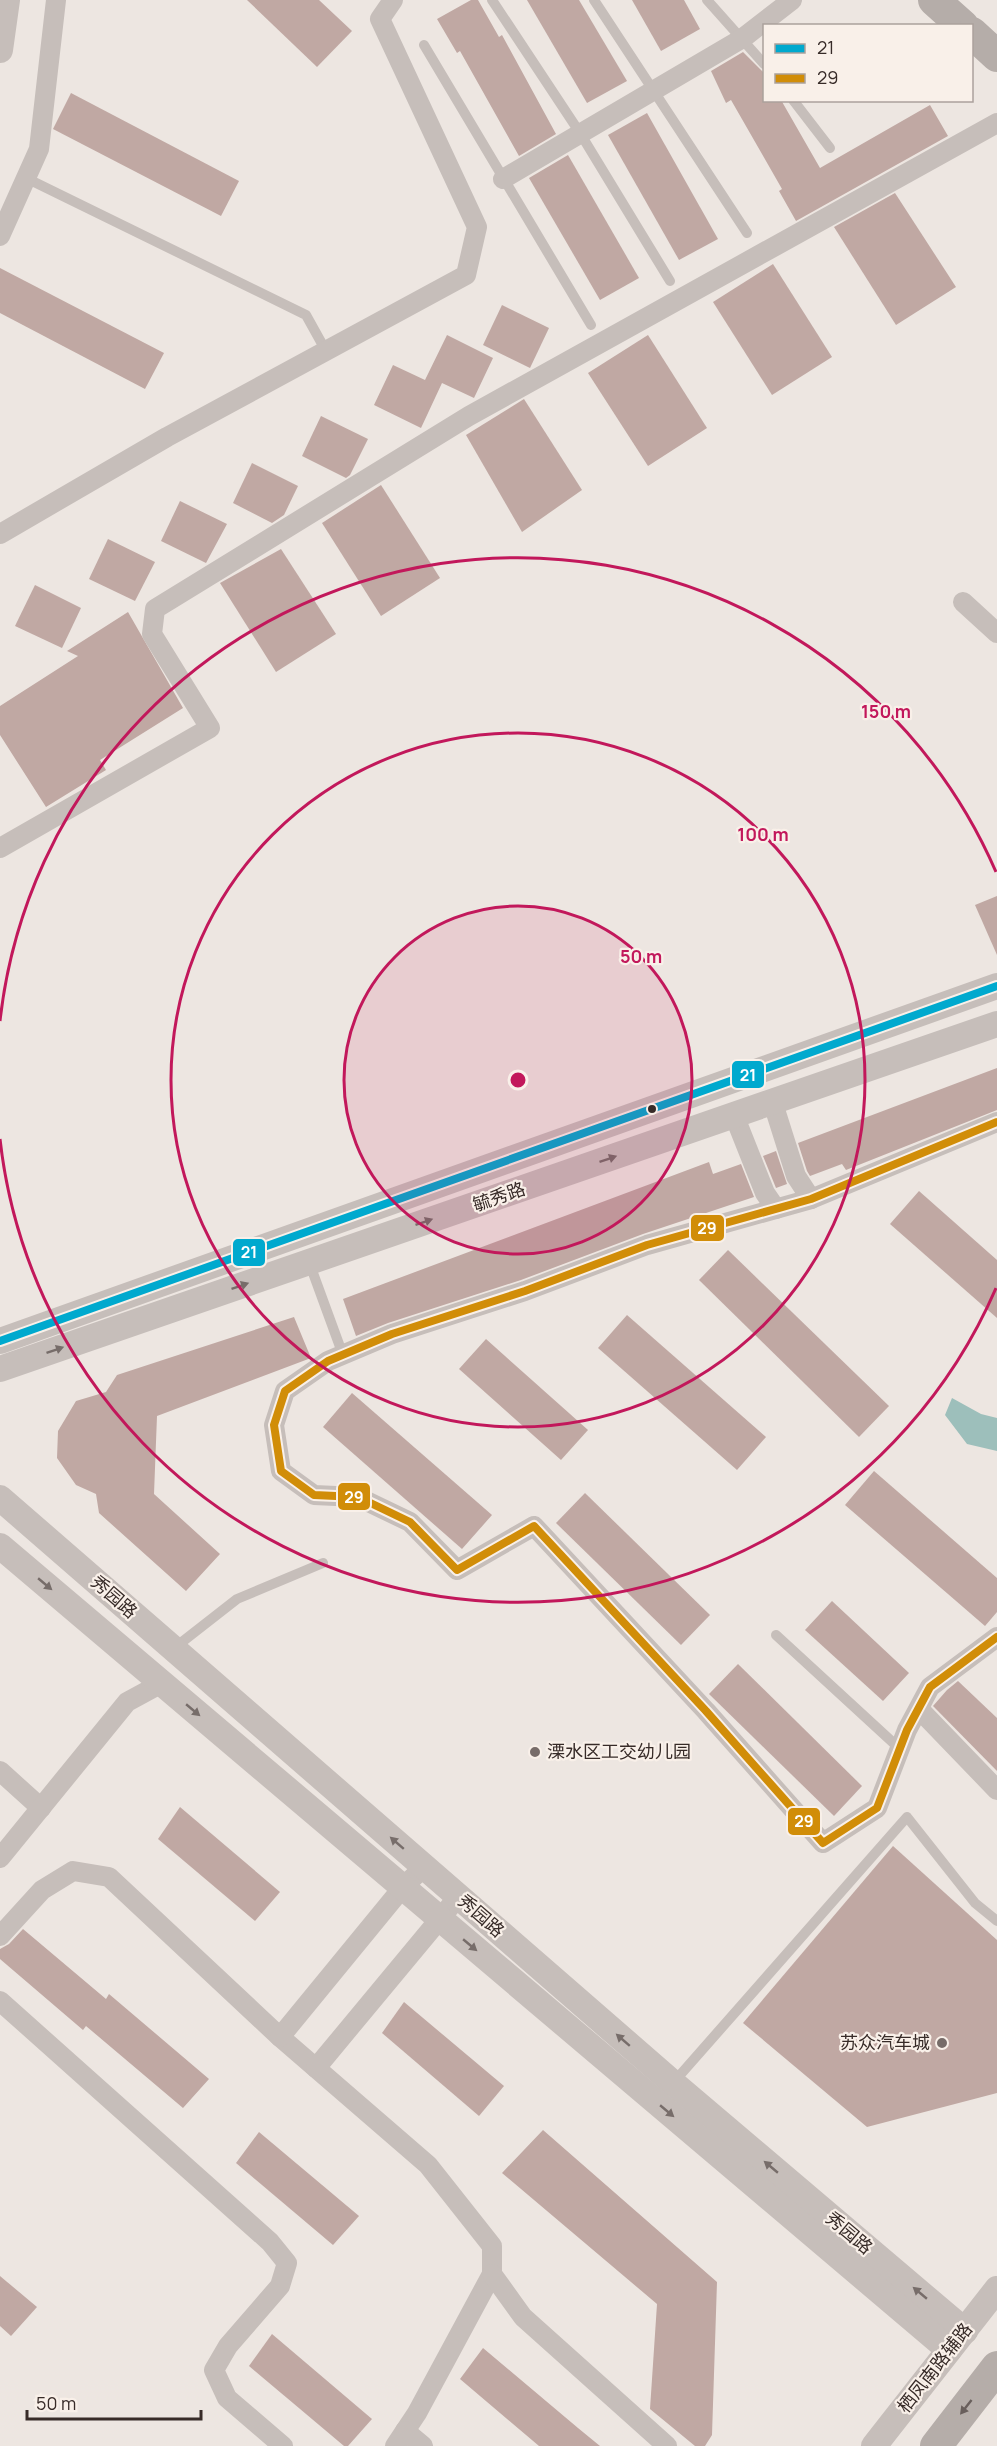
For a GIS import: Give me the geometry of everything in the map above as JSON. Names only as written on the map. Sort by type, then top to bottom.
[{"type":"main road","points":[[934,0],[961,24]]},
{"type":"main road","points":[[973,34],[997,56]]},
{"type":"main road","points":[[936,2446],[997,2367]]},
{"type":"street","points":[[0,50],[7,0]]},
{"type":"street","points":[[0,236],[39,149],[56,0]]},
{"type":"street","points":[[0,534],[167,437],[466,275],[477,227],[380,19],[393,0]]},
{"type":"street","points":[[503,179],[743,38],[792,0]]},
{"type":"street","points":[[0,848],[210,728],[152,634],[155,609],[469,416],[997,123]]},
{"type":"street","points":[[963,602],[997,633]]},
{"type":"street","name":"毓秀路","points":[[0,1341],[997,986]]},
{"type":"street","name":"毓秀路","points":[[0,1369],[997,1024]]},
{"type":"street","points":[[772,1100],[796,1176],[811,1199]]},
{"type":"street","points":[[734,1115],[765,1193],[776,1209]]},
{"type":"street","points":[[997,1122],[811,1199],[647,1245],[525,1291],[392,1334],[328,1361],[285,1391],[274,1425],[281,1471],[314,1495],[358,1497],[410,1522],[457,1570],[534,1526],[700,1704],[823,1843],[877,1808],[900,1749],[930,1687],[997,1637]]},
{"type":"street","name":"秀园路","points":[[0,1498],[673,2084],[957,2340]]},
{"type":"street","name":"秀园路","points":[[0,1546],[440,1918],[957,2340]]},
{"type":"street","points":[[0,1858],[127,1702],[162,1683]]},
{"type":"street","points":[[919,1708],[997,1790]]},
{"type":"street","points":[[0,1772],[41,1808]]},
{"type":"street","points":[[280,2037],[403,1887],[424,1867]]},
{"type":"street","points":[[0,1936],[42,1890],[73,1871],[109,1877],[280,2037],[428,2165],[492,2246],[492,2274],[417,2414],[400,2438],[423,2446]]},
{"type":"street","points":[[316,2068],[458,1897]]},
{"type":"street","points":[[0,2001],[262,2234],[287,2263],[280,2286],[228,2346],[214,2370],[227,2398],[283,2446]]},
{"type":"street","points":[[492,2274],[523,2317],[667,2446]]},
{"type":"street","name":"栖凤南路辅路","points":[[874,2446],[997,2289]]},
{"type":"lane","points":[[492,0],[580,133],[670,281]]},
{"type":"lane","points":[[594,0],[747,233]]},
{"type":"lane","points":[[707,0],[763,62]]},
{"type":"lane","points":[[424,45],[591,325]]},
{"type":"lane","points":[[795,102],[830,148]]},
{"type":"lane","points":[[26,178],[306,315],[326,351]]},
{"type":"lane","points":[[309,1262],[343,1355]]},
{"type":"lane","points":[[173,1649],[237,1599],[323,1563]]},
{"type":"lane","points":[[776,1635],[900,1749]]},
{"type":"lane","points":[[673,2084],[907,1816],[975,1903],[997,1921]]},
{"type":"water","points":[[952,1398],[981,1414],[997,1418],[997,1451],[967,1444],[945,1415]]},
{"type":"building","points":[[247,0],[319,0],[352,31],[317,67]]},
{"type":"building","points":[[471,0],[478,0],[499,37],[502,35],[556,134],[519,156],[460,51],[457,53],[437,19]]},
{"type":"building","points":[[527,0],[579,0],[627,81],[587,103]]},
{"type":"building","points":[[632,0],[684,0],[700,29],[661,51]]},
{"type":"building","points":[[743,52],[763,72],[763,102],[782,102],[820,168],[930,105],[948,136],[796,221],[779,191],[782,189],[731,100],[726,103],[711,71]]},
{"type":"building","points":[[71,93],[239,181],[221,216],[53,129]]},
{"type":"building","points":[[647,113],[718,239],[679,260],[608,135]]},
{"type":"building","points":[[568,155],[639,278],[600,300],[529,178]]},
{"type":"building","points":[[895,193],[956,287],[896,325],[834,227]]},
{"type":"building","points":[[773,264],[832,357],[772,395],[713,302]]},
{"type":"building","points":[[0,268],[164,353],[145,389],[0,313]]},
{"type":"building","points":[[502,305],[549,328],[530,368],[483,345]]},
{"type":"building","points":[[447,335],[493,358],[474,398],[442,383],[421,428],[374,405],[393,365],[425,380]]},
{"type":"building","points":[[648,335],[707,428],[648,466],[588,373]]},
{"type":"building","points":[[524,399],[582,490],[522,532],[466,435]]},
{"type":"building","points":[[321,416],[368,439],[350,475],[346,478],[302,456]]},
{"type":"building","points":[[252,463],[298,486],[284,515],[272,523],[233,503]]},
{"type":"building","points":[[381,485],[440,578],[381,616],[322,523]]},
{"type":"building","points":[[180,501],[227,524],[206,563],[161,541]]},
{"type":"building","points":[[108,539],[155,562],[135,601],[89,579]]},
{"type":"building","points":[[281,549],[336,634],[276,672],[220,583]]},
{"type":"building","points":[[35,585],[81,608],[62,648],[15,626]]},
{"type":"building","points":[[128,612],[183,708],[100,760],[106,770],[46,807],[0,735],[0,706],[78,656],[67,651]]},
{"type":"building","points":[[997,896],[997,955],[975,905]]},
{"type":"building","points":[[997,1068],[997,1110],[846,1170],[842,1164],[810,1176],[807,1171],[798,1143]]},
{"type":"building","points":[[776,1151],[787,1184],[776,1188],[763,1156]]},
{"type":"building","points":[[709,1162],[713,1174],[741,1164],[754,1197],[356,1336],[343,1299]]},
{"type":"building","points":[[919,1191],[997,1260],[997,1318],[890,1224]]},
{"type":"building","points":[[728,1250],[889,1406],[859,1437],[699,1280]]},
{"type":"building","points":[[627,1315],[766,1437],[737,1470],[598,1348]]},
{"type":"building","points":[[294,1317],[311,1358],[157,1416],[154,1494],[220,1554],[186,1591],[99,1513],[96,1494],[76,1485],[57,1458],[58,1431],[76,1401],[106,1392],[117,1375]]},
{"type":"building","points":[[486,1339],[588,1430],[561,1460],[459,1369]]},
{"type":"building","points":[[352,1393],[492,1515],[462,1549],[323,1427]]},
{"type":"building","points":[[874,1471],[997,1578],[997,1612],[985,1626],[845,1505]]},
{"type":"building","points":[[585,1493],[710,1615],[681,1645],[556,1523]]},
{"type":"building","points":[[832,1601],[909,1673],[883,1701],[805,1630]]},
{"type":"building","points":[[738,1664],[862,1786],[834,1816],[709,1694]]},
{"type":"building","points":[[958,1681],[997,1718],[997,1771],[933,1706]]},
{"type":"building","points":[[180,1807],[280,1892],[255,1921],[158,1839]]},
{"type":"building","points":[[893,1846],[997,1940],[997,2093],[867,2127],[743,2023]]},
{"type":"building","points":[[23,1929],[106,1999],[109,1994],[209,2079],[183,2108],[86,2026],[83,2030],[0,1959],[0,1949],[9,1944]]},
{"type":"building","points":[[404,2002],[504,2086],[479,2116],[382,2033]]},
{"type":"building","points":[[543,2130],[717,2282],[712,2435],[705,2446],[695,2446],[650,2409],[657,2304],[502,2173]]},
{"type":"building","points":[[259,2132],[359,2216],[333,2245],[236,2163]]},
{"type":"building","points":[[0,2276],[37,2307],[11,2336],[0,2326]]},
{"type":"building","points":[[272,2334],[372,2419],[348,2446],[344,2446],[249,2366]]},
{"type":"building","points":[[483,2348],[600,2446],[539,2446],[460,2379]]},
{"type":"transit line","name":"21","points":[[0,1341],[997,986]]},
{"type":"transit line","name":"29","points":[[997,1122],[811,1199],[647,1245],[525,1291],[392,1334],[328,1361],[285,1391],[274,1425],[281,1471],[314,1495],[358,1497],[410,1522],[457,1570],[534,1526],[706,1711],[823,1843],[877,1808],[907,1730],[930,1687],[997,1637]]},
{"type":"place","name":"溧水区工交幼儿园","points":[[535,1752]]},
{"type":"place","name":"苏众汽车城","points":[[942,2043]]}]
